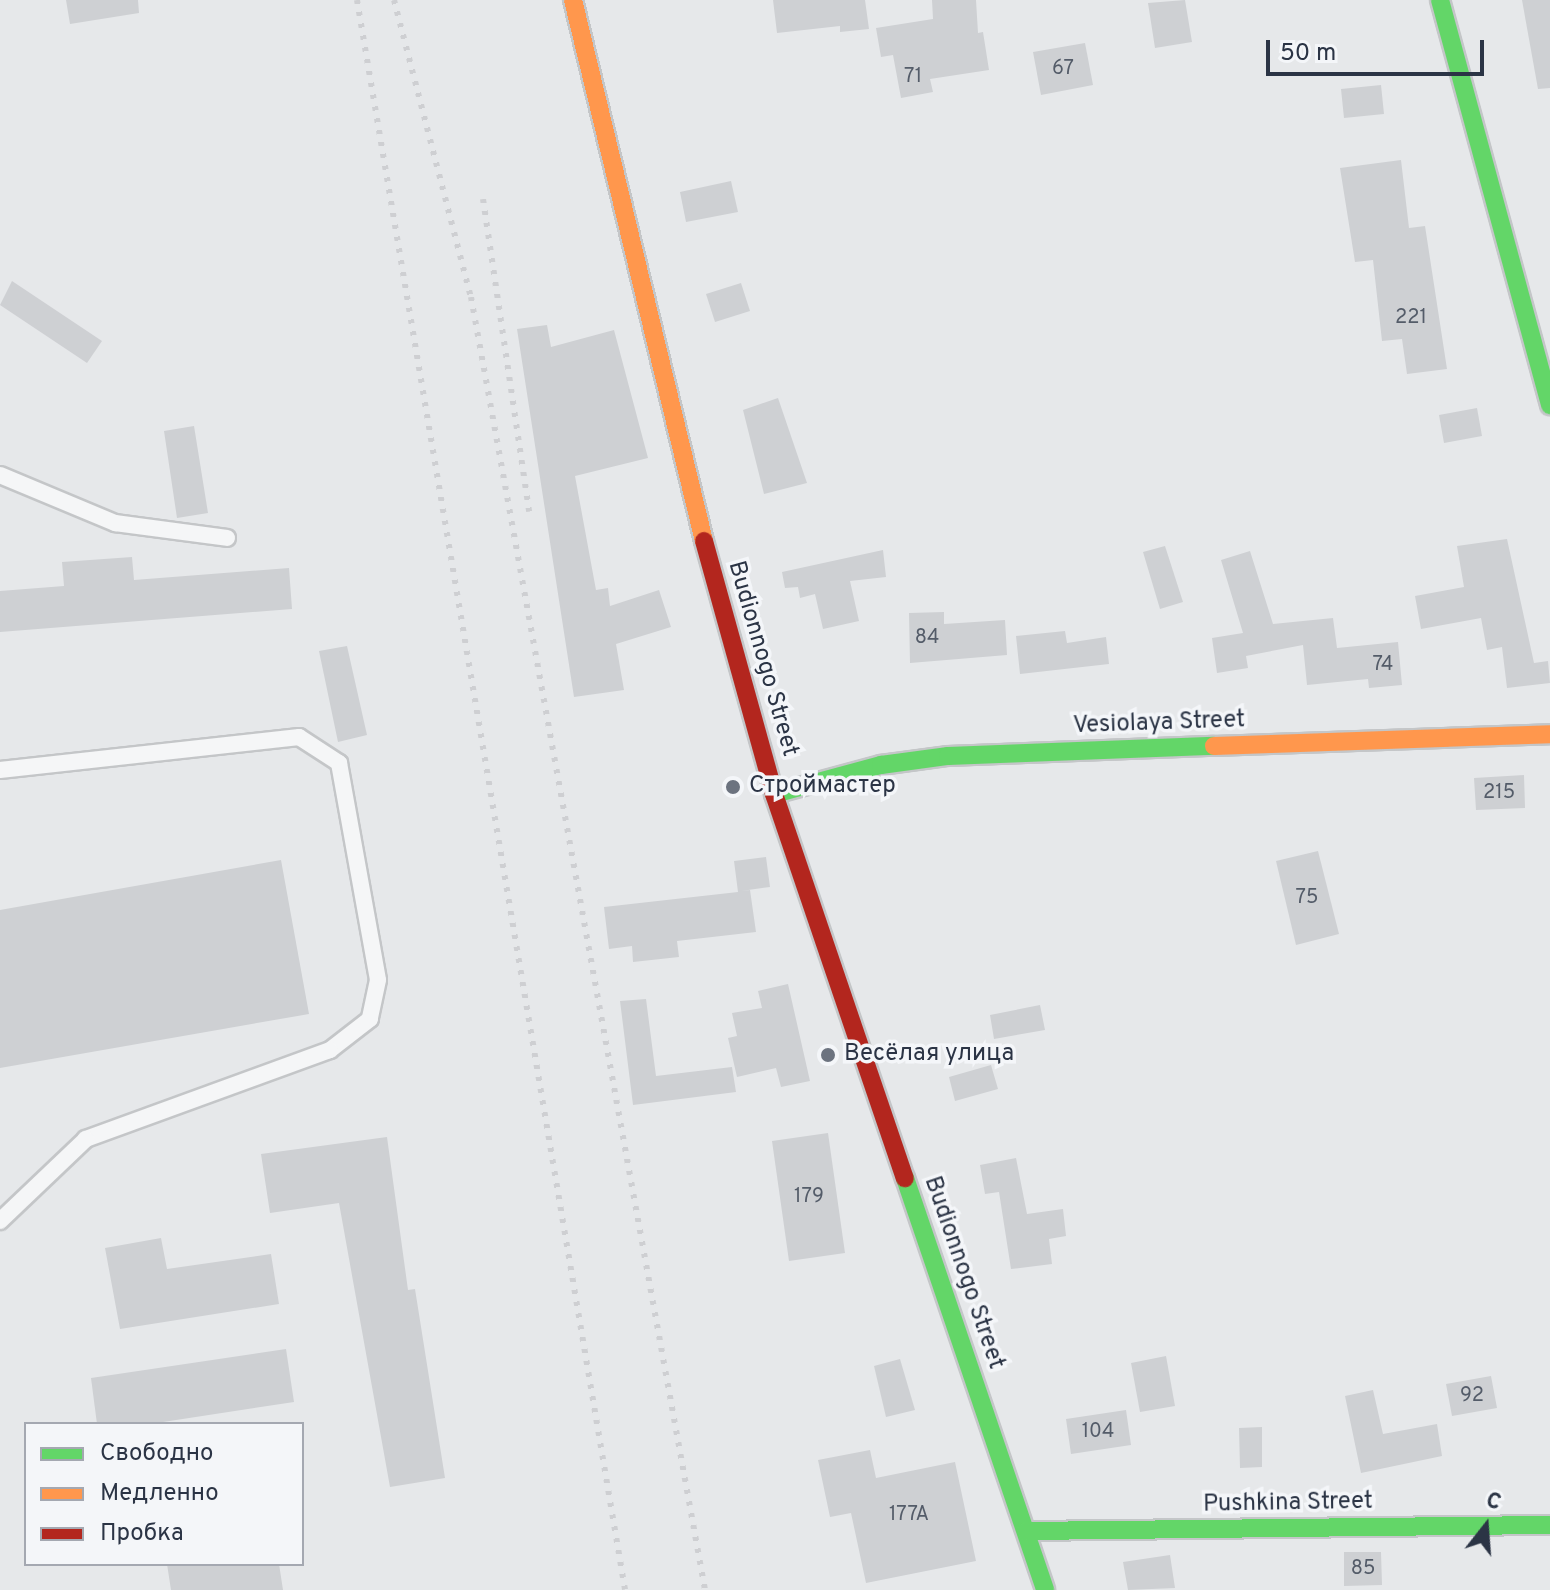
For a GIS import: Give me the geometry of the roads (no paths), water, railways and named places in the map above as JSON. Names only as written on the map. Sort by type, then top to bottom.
[{"type":"street","name":"Budionnogo Street","points":[[573,0],[676,440],[774,794],[1045,1590]]},
{"type":"street","points":[[1440,0],[1550,405]]},
{"type":"street","name":"Vesiolaya Street","points":[[774,794],[881,765],[948,756],[1550,734]]},
{"type":"street","name":"Pushkina Street","points":[[1026,1531],[1550,1525]]},
{"type":"lane","points":[[0,475],[115,523],[227,538]]},
{"type":"lane","points":[[0,770],[299,737],[339,763],[378,980],[370,1019],[330,1050],[86,1139],[0,1221]]},
{"type":"railway","points":[[357,0],[625,1590]]},
{"type":"railway","points":[[394,0],[471,297],[705,1590]]},
{"type":"railway","points":[[483,199],[529,512]]},
{"type":"place","name":"Строймастер","points":[[733,787]]},
{"type":"place","name":"Весёлая улица","points":[[828,1055]]}]
